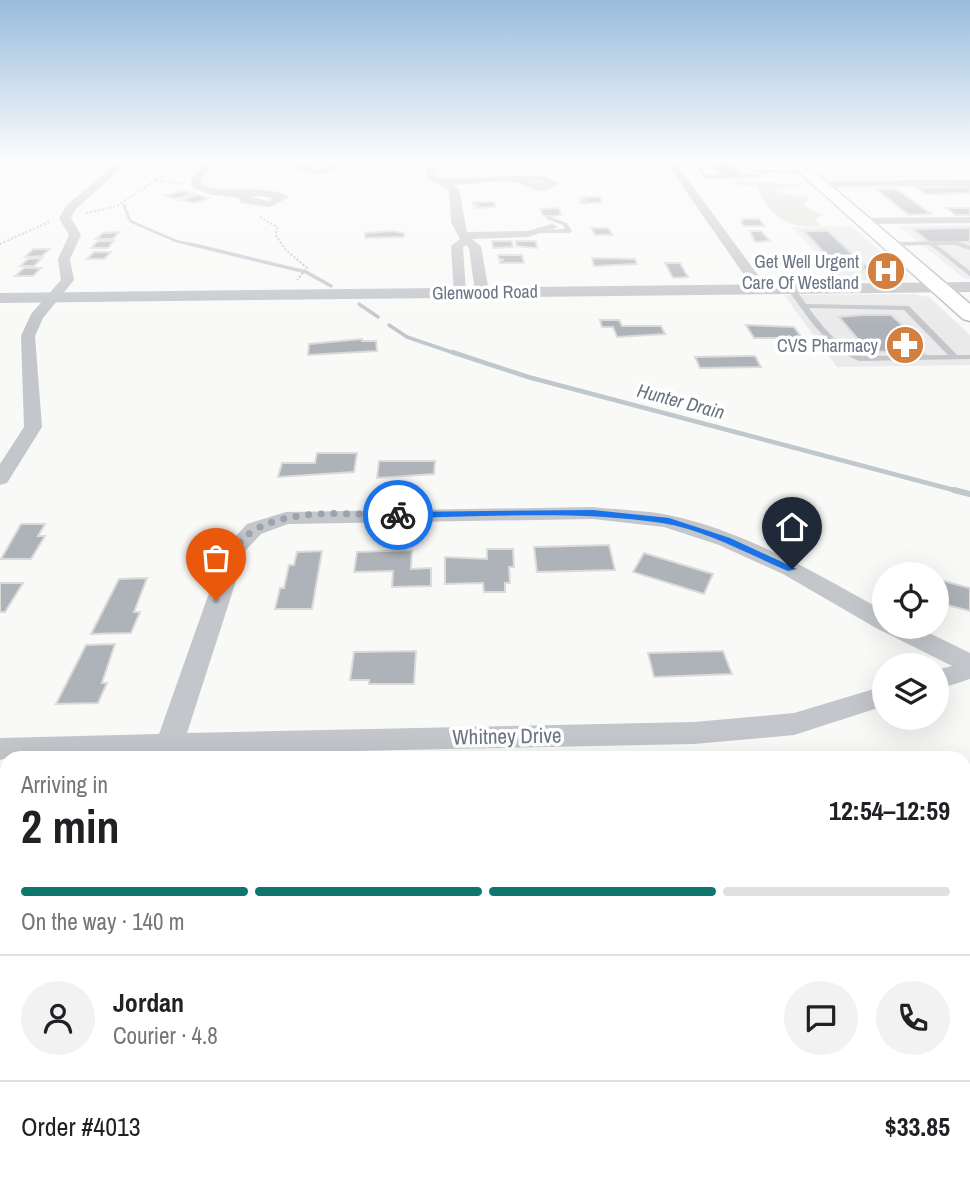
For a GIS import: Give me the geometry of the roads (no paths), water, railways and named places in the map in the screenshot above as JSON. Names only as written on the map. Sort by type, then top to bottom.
[{"type":"main road","points":[[856,216],[970,315]]},
{"type":"street","points":[[0,479],[33,427],[28,335],[36,317],[68,280],[64,260],[74,241],[73,230],[66,216]]},
{"type":"street","points":[[456,216],[457,228],[464,239],[475,246],[482,292]]},
{"type":"street","points":[[709,216],[761,289]]},
{"type":"street","points":[[861,221],[970,220]]},
{"type":"street","points":[[459,292],[457,246],[464,239],[533,232],[550,222]]},
{"type":"street","points":[[458,263],[478,263]]},
{"type":"street","name":"Glenwood Road","points":[[0,298],[970,287]]},
{"type":"street","points":[[170,743],[236,548],[254,529],[286,518],[593,513],[666,521],[726,540],[792,569],[872,615]]},
{"type":"street","points":[[919,639],[970,664]]},
{"type":"street","points":[[949,676],[970,670]]},
{"type":"street","name":"Whitney Drive","points":[[0,749],[694,733],[794,723],[872,700]]},
{"type":"lane","points":[[533,232],[569,231],[565,224],[550,222]]},
{"type":"lane","points":[[888,244],[956,243],[970,248]]},
{"type":"lane","points":[[932,244],[970,274]]},
{"type":"lane","points":[[791,289],[847,355],[862,359],[970,357]]},
{"type":"lane","points":[[804,306],[906,308],[956,358]]},
{"type":"waterway","name":"Hunter Drain","points":[[128,216],[130,221],[176,241],[197,246]]},
{"type":"waterway","name":"Hunter Drain","points":[[190,244],[306,272],[331,286]]},
{"type":"waterway","name":"Hunter Drain","points":[[359,304],[378,317]]},
{"type":"waterway","name":"Hunter Drain","points":[[389,325],[407,337],[457,354]]},
{"type":"waterway","name":"Hunter Drain","points":[[452,352],[528,377],[961,492]]},
{"type":"waterway","name":"Hunter Drain","points":[[954,490],[970,494]]},
{"type":"place","name":"Get Well Urgent Care Of Westland","points":[[886,271]]},
{"type":"place","name":"CVS Pharmacy","points":[[905,345]]}]
